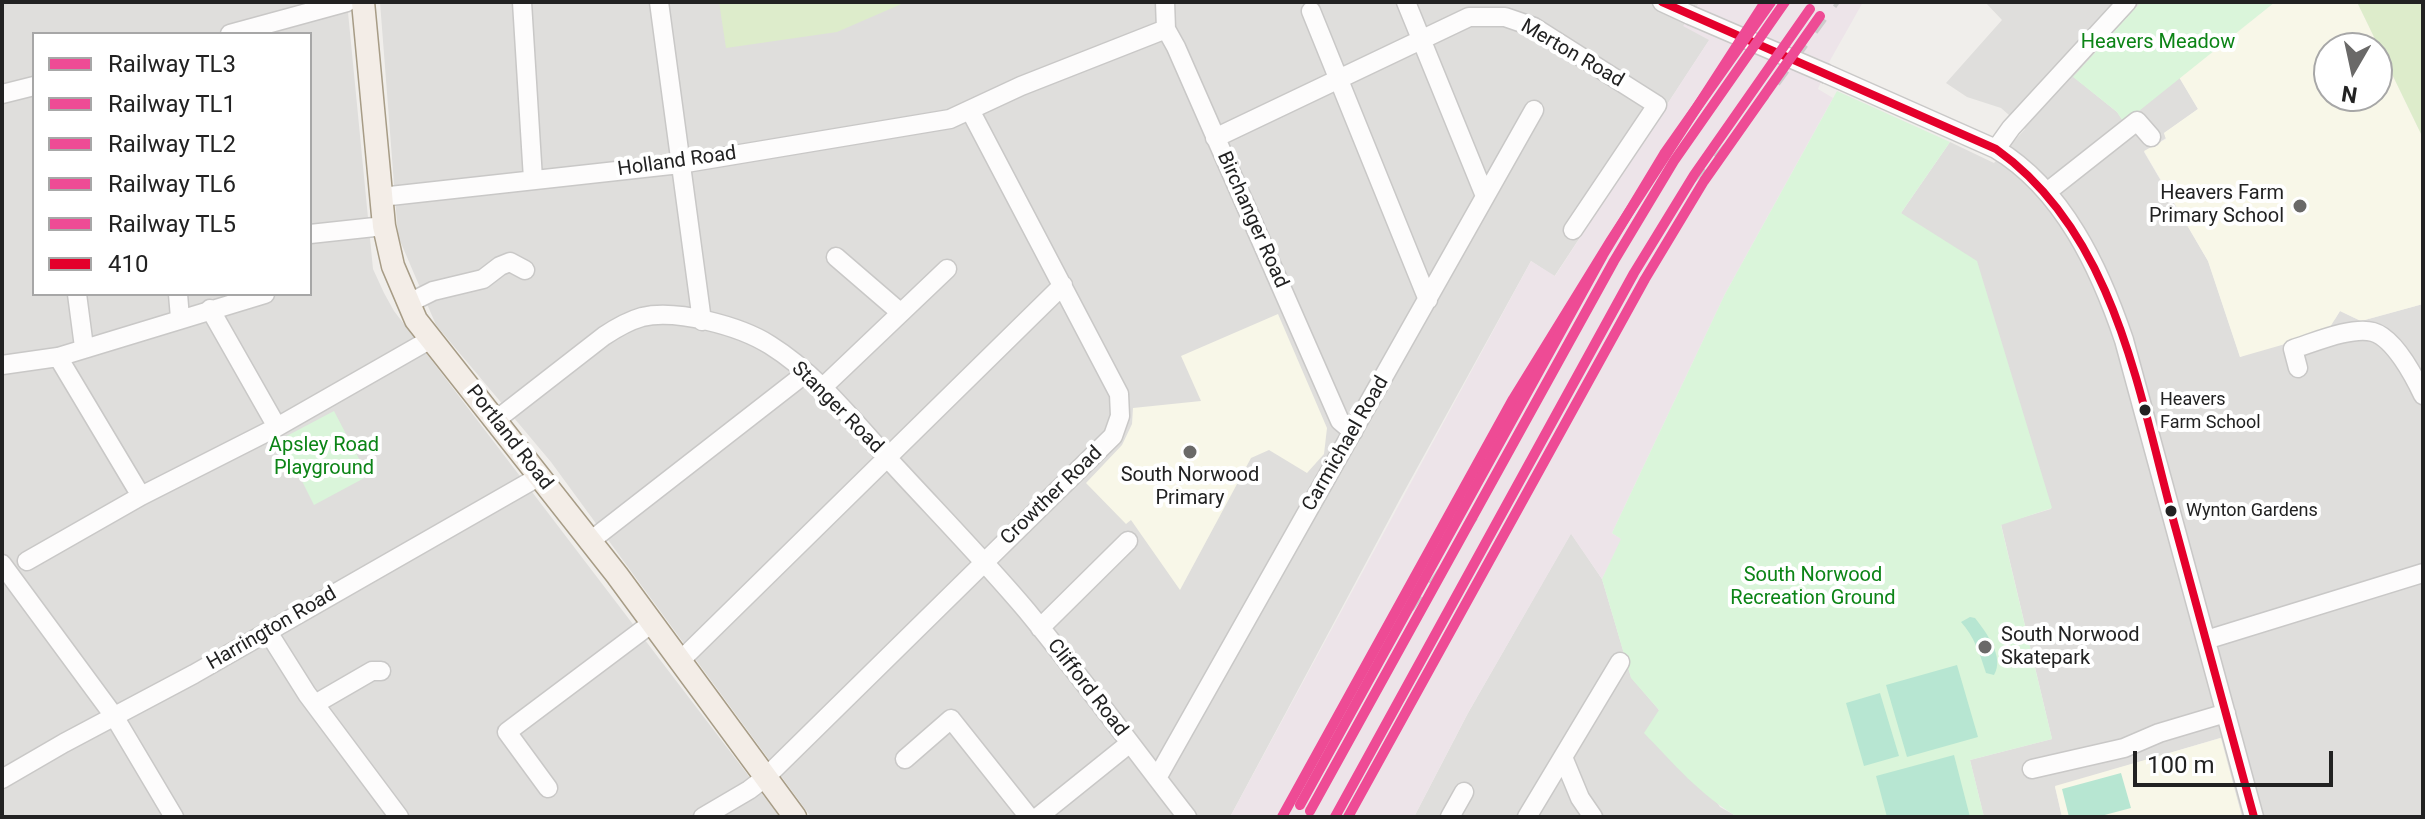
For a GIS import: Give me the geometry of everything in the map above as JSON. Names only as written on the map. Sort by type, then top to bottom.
[{"type":"main road","name":"Portland Road","points":[[352,3],[384,226],[393,266],[416,320],[681,660],[795,817]]},
{"type":"street","points":[[522,2],[533,179]]},
{"type":"street","points":[[659,2],[702,321]]},
{"type":"street","name":"Birchanger Road","points":[[1165,2],[1166,29],[1340,421],[1353,432]]},
{"type":"street","points":[[1406,2],[1485,196]]},
{"type":"street","points":[[1662,2],[1996,149],[2034,175],[2047,192],[2080,241],[2114,311],[2254,817]]},
{"type":"street","points":[[1996,149],[2011,128],[2127,2]]},
{"type":"street","points":[[238,32],[352,3]]},
{"type":"street","points":[[1311,11],[1428,300]]},
{"type":"street","name":"Merton Road","points":[[1215,138],[1469,17],[1505,17],[1534,27],[1657,105],[1573,230]]},
{"type":"street","name":"Holland Road","points":[[381,197],[680,164],[918,125],[971,112],[1021,86],[1166,29]]},
{"type":"street","points":[[2,94],[32,86]]},
{"type":"street","name":"Carmichael Road","points":[[1157,778],[1534,110]]},
{"type":"street","name":"Crowther Road","points":[[703,817],[766,777],[1113,436],[1120,416],[1119,394],[971,112]]},
{"type":"street","points":[[2047,192],[2137,121],[2151,137]]},
{"type":"street","points":[[312,234],[384,226]]},
{"type":"street","points":[[836,257],[901,313]]},
{"type":"street","points":[[409,303],[433,291],[483,279],[510,262],[525,270]]},
{"type":"street","points":[[822,388],[947,269]]},
{"type":"street","points":[[681,660],[1063,285]]},
{"type":"street","points":[[77,296],[84,347]]},
{"type":"street","points":[[178,296],[180,318]]},
{"type":"street","points":[[2,365],[58,357],[258,296]]},
{"type":"street","points":[[210,309],[277,427]]},
{"type":"street","name":"Stanger Road","points":[[496,420],[623,324],[642,317],[665,315],[702,321],[756,338],[806,373],[984,562]]},
{"type":"street","points":[[2298,368],[2293,349],[2355,331],[2375,332],[2397,351],[2411,369],[2423,395]]},
{"type":"street","points":[[27,561],[141,496],[277,427],[431,339]]},
{"type":"street","points":[[58,357],[141,496]]},
{"type":"street","points":[[589,542],[806,373]]},
{"type":"street","name":"Harrington Road","points":[[2,779],[268,632],[540,476]]},
{"type":"street","points":[[1040,628],[1128,541]]},
{"type":"street","name":"Clifford Road","points":[[984,562],[1040,628],[1187,817]]},
{"type":"street","points":[[2,564],[114,716],[174,817]]},
{"type":"street","points":[[2206,640],[2423,573]]},
{"type":"street","points":[[548,788],[507,732],[652,623]]},
{"type":"street","points":[[268,632],[315,704],[399,817]]},
{"type":"street","points":[[1527,817],[1620,662]]},
{"type":"street","points":[[315,704],[372,671],[381,671]]},
{"type":"street","points":[[2033,770],[2124,748],[2159,733],[2226,713]]},
{"type":"street","points":[[905,759],[951,719],[1029,817]]},
{"type":"street","points":[[1038,817],[1130,743]]},
{"type":"street","points":[[1563,757],[1580,798],[1593,817]]},
{"type":"street","points":[[1450,817],[1464,792]]},
{"type":"shaded area","points":[[2,2],[347,2],[373,269],[384,293],[394,311],[780,817],[2,817]]},
{"type":"shaded area","points":[[380,2],[1700,2],[1690,15],[1710,39],[1554,277],[1531,261],[1230,817],[811,817],[551,462],[436,325],[398,236]]},
{"type":"shaded area","points":[[1700,2],[1863,2],[1828,64],[1818,89],[1833,98],[1725,294],[1612,533],[1622,539],[1602,579],[1571,534],[1468,713],[1414,817],[1230,817],[1531,261],[1555,276],[1709,40],[1683,26]]},
{"type":"shaded area","points":[[1985,2],[2141,2],[2074,77],[2117,112],[2124,122],[2179,77],[2198,109],[2164,133],[2166,138],[2144,152],[2208,261],[2240,357],[2335,319],[2340,311],[2361,321],[2423,304],[2423,817],[2242,817],[2220,738],[2055,787],[2062,817],[1984,817],[1970,760],[2052,739],[2001,524],[2051,509],[1901,213],[1950,142],[1994,163],[2025,129],[2001,108],[1967,97],[1946,83],[2002,20]]},
{"type":"shaded area","name":"Heavers Farm Primary School","points":[[2275,2],[2357,2],[2372,32],[2313,32],[2313,112],[2393,112],[2393,76],[2423,138],[2423,304],[2361,321],[2340,311],[2327,332],[2240,357],[2208,261],[2144,151],[2166,139],[2164,133],[2198,109],[2179,77]]},
{"type":"shaded area","name":"South Norwood Primary","points":[[1278,314],[1327,428],[1324,454],[1307,473],[1269,450],[1251,458],[1180,590],[1131,520],[1126,524],[1086,483],[1122,445],[1132,424],[1133,408],[1201,401],[1181,356]]},
{"type":"shaded area","points":[[1571,533],[1602,579],[1631,677],[1659,710],[1720,807],[1738,817],[1414,817],[1468,713]]},
{"type":"shaded area","points":[[2221,738],[2242,817],[2062,817],[2055,786]]},
{"type":"green space","points":[[719,2],[906,2],[837,32],[726,48]]},
{"type":"green space","name":"Heavers Meadow","points":[[2141,2],[2275,2],[2124,123],[2117,112],[2073,77]]},
{"type":"green space","points":[[2357,2],[2423,2],[2423,138],[2393,76],[2393,32],[2372,32]]},
{"type":"green space","name":"South Norwood Recreation Ground","points":[[1837,91],[1950,142],[1901,213],[1977,261],[2052,508],[2001,525],[2052,739],[1970,760],[1984,817],[1738,817],[1725,809],[1700,789],[1644,733],[1659,710],[1631,678],[1602,579],[1621,539],[1612,533],[1725,294]]},
{"type":"green space","name":"Apsley Road Playground","points":[[334,411],[368,476],[314,505],[281,439]]},
{"type":"green space","name":"South Norwood Skatepark","points":[[1975,618],[1993,645],[1997,660],[1994,675],[1986,673],[1973,639],[1961,622]]},
{"type":"green space","points":[[1957,665],[1978,737],[1907,757],[1886,685]]},
{"type":"green space","points":[[1880,693],[1899,756],[1864,766],[1846,703]]},
{"type":"green space","points":[[1954,755],[1970,817],[1887,817],[1876,776]]},
{"type":"green space","points":[[2121,773],[2131,808],[2097,817],[2069,817],[2062,789]]},
{"type":"railway","points":[[1673,205],[1776,87],[1838,2]]},
{"type":"railway","points":[[1375,662],[1476,518]]},
{"type":"rail line","name":"TL3","points":[[1282,817],[1513,399],[1611,240],[1765,2]]},
{"type":"rail line","name":"TL5","points":[[1300,805],[1603,255],[1664,154],[1771,2]]},
{"type":"rail line","name":"TL2","points":[[1310,811],[1614,261],[1674,161],[1785,2]]},
{"type":"rail line","name":"TL1","points":[[1335,817],[1634,273],[1694,175],[1810,9]]},
{"type":"rail line","name":"TL6","points":[[1348,817],[1645,279],[1704,181],[1820,16]]},
{"type":"transit line","name":"410","points":[[1662,2],[1996,149],[2037,185],[2070,226],[2096,272],[2118,322],[2135,373],[2254,817]]},
{"type":"place","name":"Heavers Farm Primary School","points":[[2300,206]]},
{"type":"place","name":"Heavers Farm School","points":[[2145,410]]},
{"type":"place","name":"South Norwood Primary","points":[[1190,452]]},
{"type":"place","name":"Wynton Gardens","points":[[2171,511]]},
{"type":"place","name":"South Norwood Skatepark","points":[[1985,647]]}]
